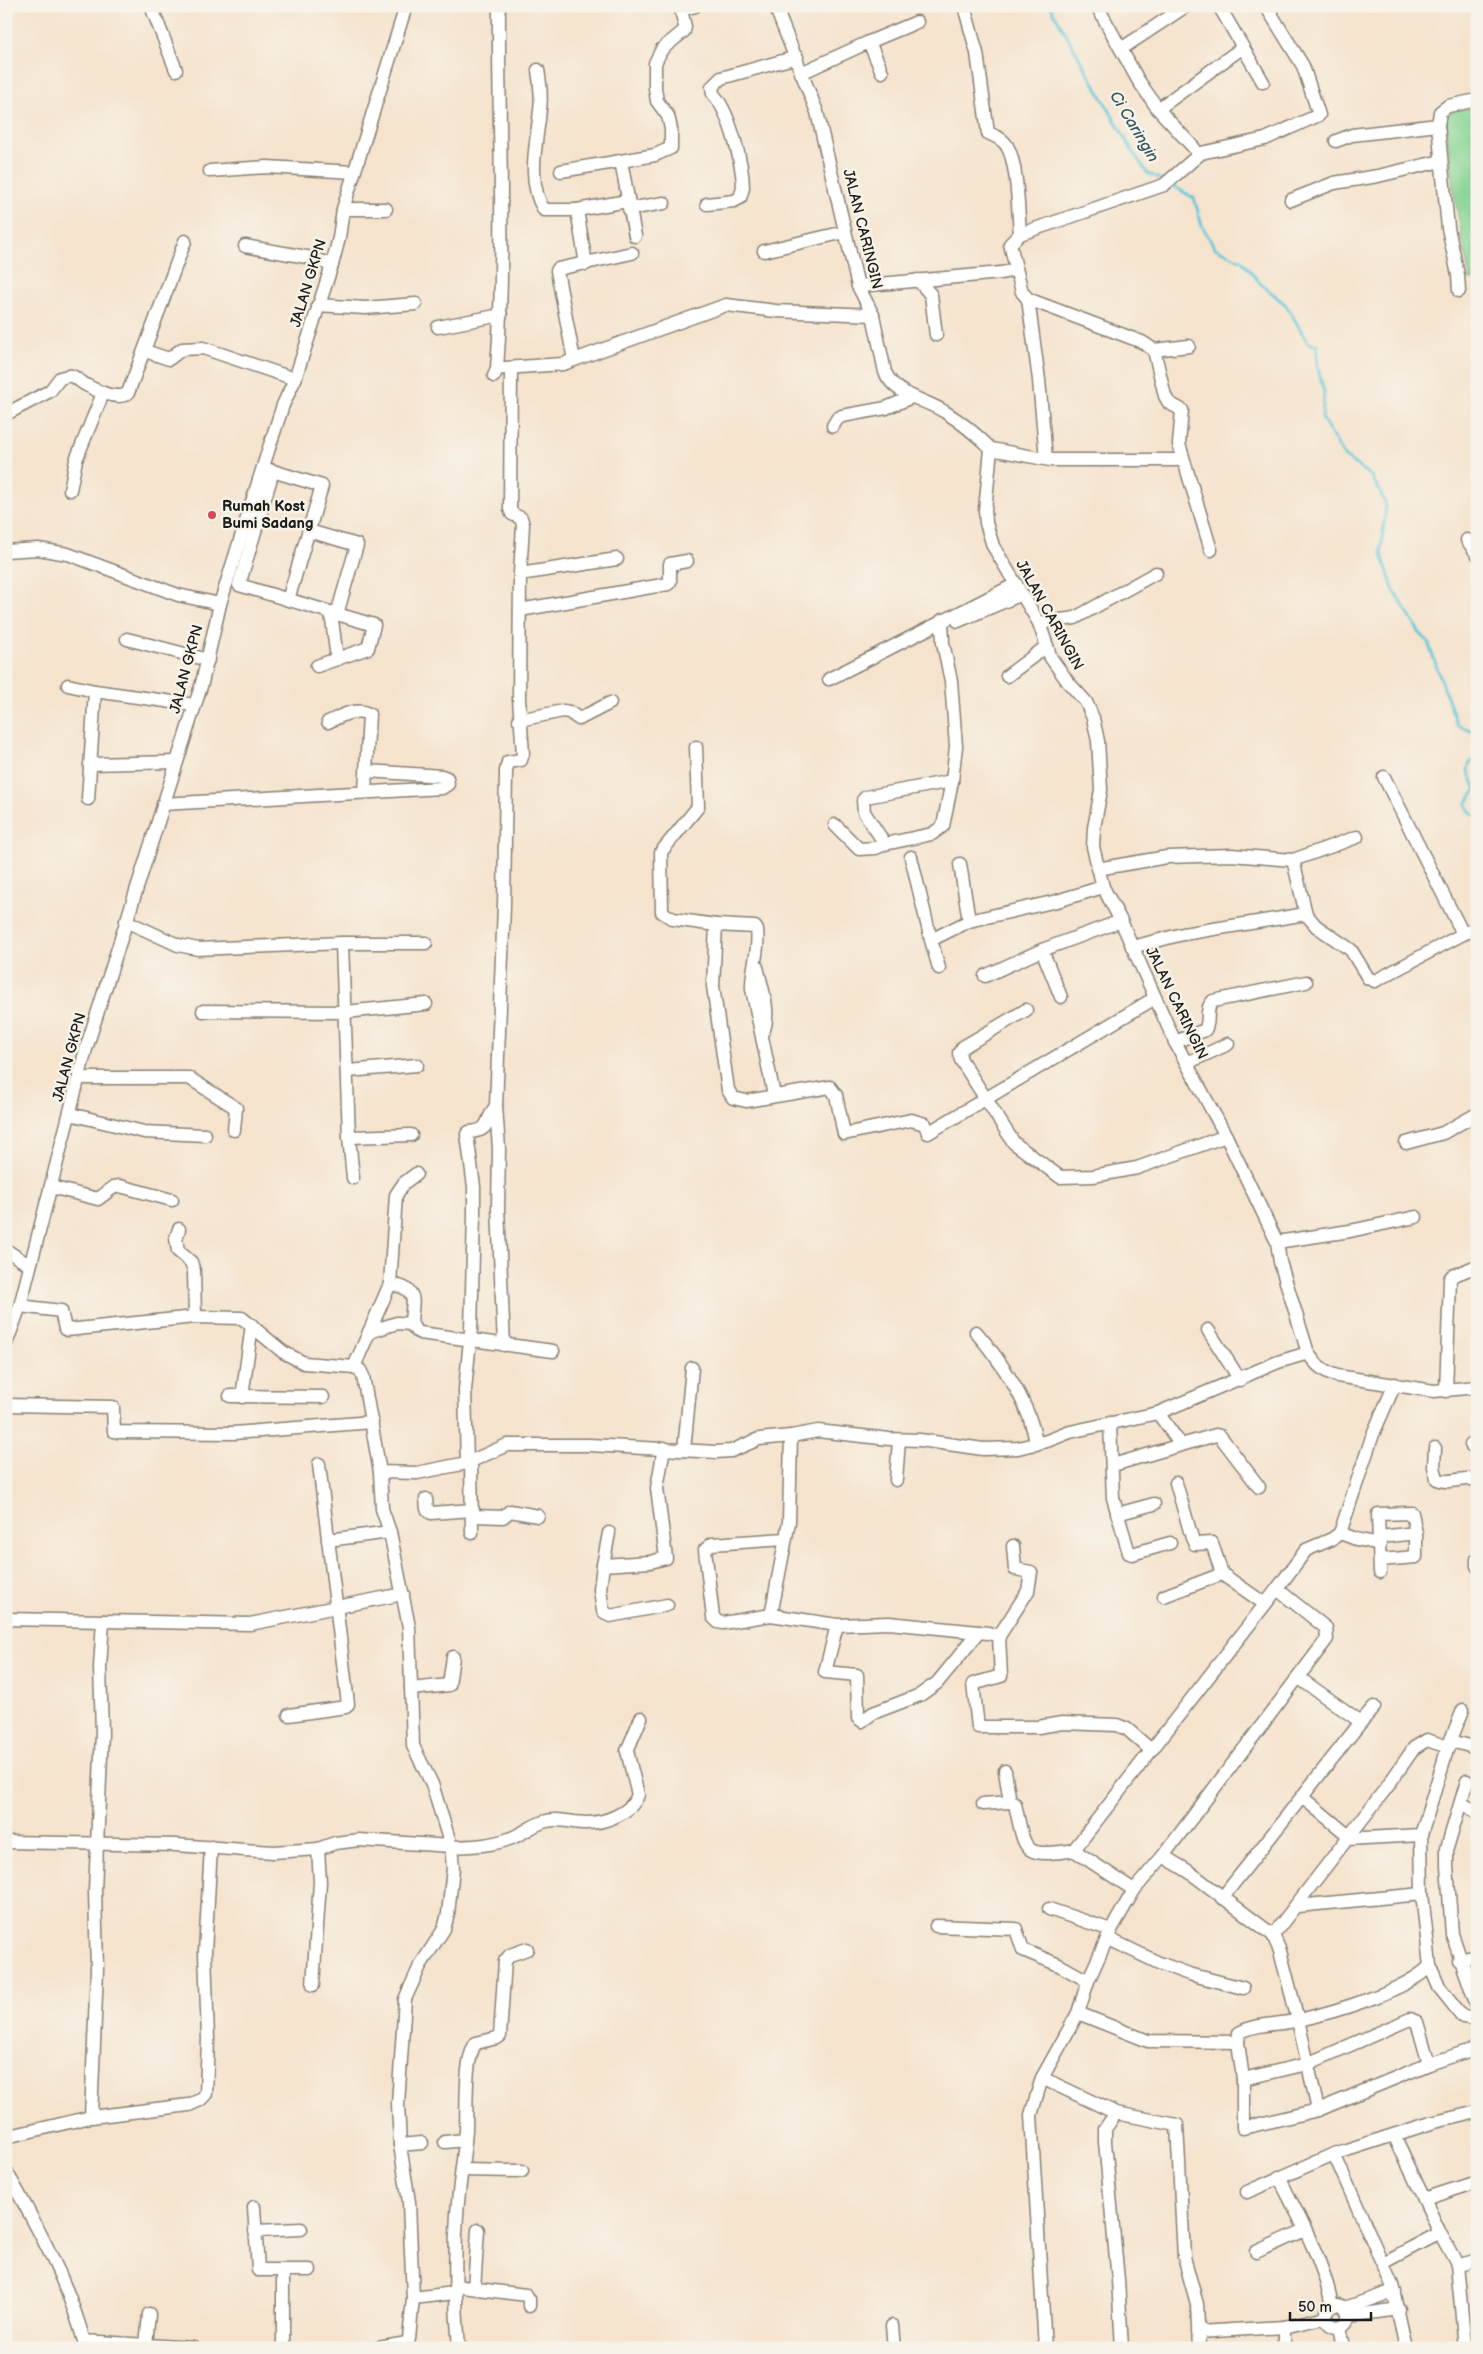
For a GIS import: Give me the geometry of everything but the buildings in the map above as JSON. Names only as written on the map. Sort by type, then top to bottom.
[{"type":"street","points":[[151,6],[176,70]]},
{"type":"street","name":"JALAN GKPN","points":[[6,1344],[20,1306],[29,1265],[79,1078],[208,660],[220,604],[268,470],[284,406],[295,379],[332,265],[339,238],[343,209],[406,6]]},
{"type":"street","points":[[499,6],[503,217],[501,315],[496,373],[511,368],[563,364],[726,305],[776,311],[873,314]]},
{"type":"street","points":[[561,171],[655,155],[671,148],[671,129],[668,116],[658,101],[655,88],[654,63],[662,49],[684,31],[686,27],[681,10],[695,6]]},
{"type":"street","name":"JALAN CARINGIN","points":[[775,6],[817,112],[858,286],[873,314],[888,380],[912,397],[943,410],[961,422],[991,449],[986,523],[993,546],[1039,623],[1051,658],[1068,682],[1086,702],[1093,718],[1098,741],[1100,790],[1093,847],[1103,887],[1122,922],[1174,1042],[1226,1136],[1277,1242],[1280,1262],[1308,1353],[1315,1364],[1337,1376],[1426,1390],[1446,1391],[1477,1387]]},
{"type":"street","points":[[964,6],[977,53],[988,133],[1007,145],[1011,158],[1017,187],[1020,234]]},
{"type":"street","points":[[1097,6],[1138,80],[1158,109],[1194,148]]},
{"type":"street","points":[[1121,49],[1186,6]]},
{"type":"street","points":[[1219,6],[1263,82]]},
{"type":"street","points":[[1188,346],[1154,350],[1142,342],[1028,299],[1022,292],[1015,270],[1010,243],[1020,234],[1167,182],[1201,153],[1265,139],[1319,115],[1303,66],[1266,6]]},
{"type":"street","points":[[801,72],[917,22]]},
{"type":"street","points":[[870,42],[882,72]]},
{"type":"street","points":[[1158,109],[1242,48]]},
{"type":"street","points":[[707,204],[734,201],[740,198],[743,188],[730,124],[720,100],[712,94],[712,87],[721,78],[797,58]]},
{"type":"street","points":[[538,70],[541,89],[540,111],[534,151],[535,174],[540,204],[544,210],[577,210],[664,203]]},
{"type":"street","points":[[1459,291],[1458,275],[1448,228],[1438,125],[1440,112],[1448,106],[1477,100]]},
{"type":"street","points":[[1336,141],[1359,134],[1438,125]]},
{"type":"street","points":[[621,161],[635,236]]},
{"type":"street","points":[[1291,200],[1334,183],[1378,176],[1441,161]]},
{"type":"street","points":[[210,171],[267,167],[354,172]]},
{"type":"street","points":[[343,209],[386,209]]},
{"type":"street","points":[[577,210],[586,264]]},
{"type":"street","points":[[764,251],[845,232]]},
{"type":"street","points":[[6,414],[50,391],[60,378],[64,377],[73,377],[103,393],[120,396],[128,393],[145,352],[184,241]]},
{"type":"street","points":[[244,246],[312,258],[332,265]]},
{"type":"street","points":[[574,360],[556,271],[632,253]]},
{"type":"street","points":[[858,286],[1015,270]]},
{"type":"street","points":[[918,280],[931,295],[936,336]]},
{"type":"street","points":[[1028,299],[1039,380],[1046,459]]},
{"type":"street","points":[[318,305],[365,308],[416,304]]},
{"type":"street","points":[[438,326],[501,315]]},
{"type":"street","points":[[145,352],[169,359],[182,349],[203,348],[295,379]]},
{"type":"street","points":[[1154,350],[1164,396],[1169,403],[1176,405],[1182,410],[1179,444],[1211,550]]},
{"type":"street","points":[[504,1345],[498,1208],[499,1149],[496,1106],[504,906],[506,771],[508,762],[522,759],[519,720],[523,574],[522,520],[512,514],[510,509],[511,368]]},
{"type":"street","points":[[70,490],[76,460],[103,393]]},
{"type":"street","points":[[833,426],[837,419],[842,416],[886,408],[912,397]]},
{"type":"street","points":[[991,449],[1046,459],[1183,460]]},
{"type":"street","points":[[288,600],[322,486],[268,470],[239,585],[288,600],[374,625],[368,648],[317,666]]},
{"type":"street","points":[[309,531],[357,545],[334,613],[337,659]]},
{"type":"street","points":[[1466,540],[1477,554]]},
{"type":"street","points":[[6,551],[38,549],[68,554],[178,595],[220,604]]},
{"type":"street","points":[[523,574],[617,559]]},
{"type":"street","points":[[522,609],[668,584],[670,582],[670,564],[687,561]]},
{"type":"street","points":[[1039,623],[1075,618],[1156,573]]},
{"type":"street","points":[[829,679],[940,624],[1019,589]]},
{"type":"street","points":[[835,825],[859,848],[876,848],[885,844],[932,834],[943,826],[952,781],[956,746],[951,681],[940,624]]},
{"type":"street","points":[[126,639],[208,660]]},
{"type":"street","points":[[1007,676],[1048,646]]},
{"type":"street","points":[[68,685],[95,691],[194,705]]},
{"type":"street","points":[[88,799],[95,691]]},
{"type":"street","points":[[519,720],[564,711],[579,719],[610,703]]},
{"type":"street","points":[[328,722],[354,711],[362,710],[369,714],[365,792]]},
{"type":"street","points":[[696,747],[698,807],[661,852],[662,912],[673,919],[716,925],[754,927],[758,932],[752,989],[774,1095]]},
{"type":"street","points":[[90,764],[176,762]]},
{"type":"street","points":[[163,804],[442,788],[448,784],[447,778],[442,776],[367,771]]},
{"type":"street","points":[[1384,777],[1463,934]]},
{"type":"street","points":[[885,844],[864,812],[863,800],[866,797],[952,781]]},
{"type":"street","points":[[1097,869],[1167,857],[1231,855],[1293,860],[1356,838]]},
{"type":"street","points":[[911,857],[939,968]]},
{"type":"street","points":[[1293,860],[1306,914],[1316,926],[1351,950],[1368,978],[1375,981],[1477,928]]},
{"type":"street","points":[[960,864],[969,921]]},
{"type":"street","points":[[931,940],[969,921],[1057,901],[1103,887]]},
{"type":"street","points":[[1132,947],[1183,934],[1306,914]]},
{"type":"street","points":[[126,921],[178,946],[198,949],[342,943],[426,943]]},
{"type":"street","points":[[985,976],[1042,950],[1122,922]]},
{"type":"street","points":[[716,925],[713,986],[728,1090],[733,1098],[739,1101],[830,1087],[836,1095],[844,1134],[911,1120],[919,1120],[925,1124],[928,1133],[1154,998]]},
{"type":"street","points":[[342,943],[349,1136],[353,1178]]},
{"type":"street","points":[[1042,950],[1061,997]]},
{"type":"street","points":[[1174,1042],[1205,1030],[1209,1023],[1208,1010],[1213,1001],[1306,982]]},
{"type":"street","points":[[202,1011],[345,1012],[426,1004]]},
{"type":"street","points":[[1026,1010],[963,1047],[959,1053],[961,1060],[1014,1143],[1060,1177],[1093,1176],[1137,1168],[1226,1136]]},
{"type":"street","points":[[1187,1063],[1228,1044]]},
{"type":"street","points":[[348,1071],[417,1065]]},
{"type":"street","points":[[79,1078],[189,1078],[236,1108],[234,1130]]},
{"type":"street","points":[[472,1533],[473,1513],[464,1422],[474,1198],[467,1134],[469,1132],[479,1132],[485,1128],[496,1106]]},
{"type":"street","points":[[70,1114],[144,1132],[205,1135]]},
{"type":"street","points":[[1406,1143],[1444,1133],[1477,1114]]},
{"type":"street","points":[[349,1136],[411,1135]]},
{"type":"street","points":[[354,1367],[390,1284],[396,1195],[404,1183],[416,1174]]},
{"type":"street","points":[[51,1187],[98,1199],[114,1187],[120,1186],[172,1200]]},
{"type":"street","points":[[1277,1242],[1350,1231],[1416,1217]]},
{"type":"street","points":[[179,1228],[176,1238],[178,1251],[191,1262],[194,1271],[195,1317]]},
{"type":"street","points":[[6,1250],[29,1265]]},
{"type":"street","points":[[1446,1391],[1450,1279],[1477,1266]]},
{"type":"street","points":[[390,1284],[407,1289],[413,1301],[411,1324],[414,1330],[420,1333],[552,1351]]},
{"type":"street","points":[[20,1306],[61,1311],[65,1329],[67,1330],[195,1317],[242,1318],[282,1352],[304,1363],[354,1367],[360,1370],[372,1422],[380,1472],[382,1509],[390,1532],[410,1627],[413,1746],[432,1784],[451,1846],[453,1868],[444,1929],[420,1966],[405,1998],[398,2104],[400,2145],[409,2202],[413,2298],[407,2343],[378,2348]]},
{"type":"street","points":[[369,1332],[397,1323],[411,1324]]},
{"type":"street","points":[[252,1325],[236,1397],[323,1397]]},
{"type":"street","points":[[1208,1330],[1240,1380]]},
{"type":"street","points":[[976,1332],[1002,1364],[1027,1413],[1036,1444]]},
{"type":"street","points":[[380,1472],[417,1473],[469,1462],[507,1445],[537,1444],[730,1450],[759,1439],[818,1431],[899,1440],[920,1440],[984,1449],[1018,1448],[1070,1432],[1158,1413],[1240,1380],[1278,1362],[1308,1353]]},
{"type":"street","points":[[684,1450],[692,1368]]},
{"type":"street","points":[[1134,1890],[1078,1853],[1077,1843],[1306,1550],[1332,1539],[1340,1533],[1373,1434],[1395,1384]]},
{"type":"street","points":[[6,1405],[114,1407],[114,1431],[117,1432],[234,1433],[372,1422]]},
{"type":"street","points":[[1158,1413],[1181,1446]]},
{"type":"street","points":[[1110,1424],[1113,1498],[1129,1552],[1132,1554],[1170,1543]]},
{"type":"street","points":[[771,1616],[789,1522],[791,1436]]},
{"type":"street","points":[[1113,1465],[1210,1436],[1220,1436],[1259,1487]]},
{"type":"street","points":[[896,1480],[899,1440]]},
{"type":"street","points":[[603,1566],[650,1562],[666,1558],[656,1488],[664,1448]]},
{"type":"street","points":[[1435,1448],[1435,1474],[1438,1479],[1445,1481],[1471,1478],[1477,1480]]},
{"type":"street","points":[[289,1715],[346,1707],[348,1704],[320,1464]]},
{"type":"street","points":[[1176,1484],[1195,1544],[1212,1543],[1222,1574],[1265,1604]]},
{"type":"street","points":[[426,1499],[427,1509],[431,1512],[473,1513],[503,1517],[510,1510],[538,1516]]},
{"type":"street","points":[[1117,1514],[1154,1504]]},
{"type":"street","points":[[1411,1512],[1416,1533],[1417,1563],[1380,1566],[1380,1541],[1379,1514],[1411,1512]]},
{"type":"street","points":[[328,1540],[390,1532]]},
{"type":"street","points":[[609,1533],[600,1590],[601,1604],[605,1614],[610,1616],[667,1605]]},
{"type":"street","points":[[1340,1533],[1356,1539],[1380,1541],[1416,1533]]},
{"type":"street","points":[[785,1539],[712,1544],[706,1550],[713,1617],[715,1620],[723,1623],[771,1616],[837,1625],[889,1623],[979,1632],[999,1636]]},
{"type":"street","points":[[1013,1546],[1015,1569],[1031,1574],[1028,1591],[999,1636],[1001,1676],[973,1684],[980,1728],[1038,1727],[1062,1723],[1117,1725],[1127,1729],[1151,1750]]},
{"type":"street","points":[[1477,1559],[1477,1566]]},
{"type":"street","points":[[1164,1596],[1222,1574]]},
{"type":"street","points":[[1045,2348],[1031,2115],[1042,2078],[1078,2013],[1088,1982],[1110,1934],[1134,1890],[1163,1856],[1327,1639],[1328,1633],[1326,1628],[1277,1589]]},
{"type":"street","points":[[6,1619],[250,1624],[403,1594]]},
{"type":"street","points":[[91,2116],[97,1989],[95,1890],[102,1733],[100,1667],[103,1620]]},
{"type":"street","points":[[837,1625],[825,1672],[857,1675],[858,1718],[862,1721],[873,1712],[920,1695],[937,1683],[979,1632]]},
{"type":"street","points":[[411,1689],[449,1685],[453,1657]]},
{"type":"street","points":[[1299,1678],[1361,1722]]},
{"type":"street","points":[[1222,1898],[1374,1707]]},
{"type":"street","points":[[1463,1710],[1449,1744],[1421,1835],[1422,1894],[1430,1966],[1439,1987],[1463,2017],[1477,2019]]},
{"type":"street","points":[[6,1842],[98,1842],[273,1852],[318,1849],[335,1843],[359,1840],[451,1846],[494,1843],[509,1839],[544,1822],[562,1819],[586,1823],[618,1816],[638,1795],[627,1751],[641,1718]]},
{"type":"street","points":[[1273,1935],[1297,1906],[1414,1748],[1427,1740],[1477,1748]]},
{"type":"street","points":[[1005,1771],[1010,1802]]},
{"type":"street","points":[[1467,1782],[1447,1848],[1446,1866],[1452,1934],[1459,1960],[1477,2006]]},
{"type":"street","points":[[1302,1797],[1348,1838],[1421,1835]]},
{"type":"street","points":[[983,1804],[1010,1802],[1015,1804],[1025,1846],[1034,1852],[1048,1854],[1077,1850]]},
{"type":"street","points":[[1461,1803],[1477,1812]]},
{"type":"street","points":[[6,2137],[91,2116],[189,2105],[200,2100],[206,2094],[208,2039],[205,1952],[211,1847]]},
{"type":"street","points":[[313,1985],[320,1882],[318,1849]]},
{"type":"street","points":[[1163,1856],[1188,1871],[1273,1935],[1280,1951],[1298,2020],[1318,2110]]},
{"type":"street","points":[[1297,1906],[1422,1894]]},
{"type":"street","points":[[1049,1909],[1110,1934],[1159,1963],[1189,1974],[1243,1988]]},
{"type":"street","points":[[936,1926],[1016,1929],[1023,1950],[1059,1965],[1088,1982]]},
{"type":"street","points":[[459,2348],[455,2290],[457,2214],[472,2051],[476,2043],[500,2036],[505,1961],[510,1955],[527,1949]]},
{"type":"street","points":[[1459,1960],[1477,1956]]},
{"type":"street","points":[[1430,1966],[1410,1982],[1363,2000],[1298,2020],[1245,2029],[1239,2033],[1238,2042],[1243,2079],[1243,2128],[1318,2110],[1428,2064],[1477,2048]]},
{"type":"street","points":[[1078,2013],[1148,2041],[1238,2042]]},
{"type":"street","points":[[1243,2079],[1307,2064],[1410,2019],[1417,2022],[1428,2064]]},
{"type":"street","points":[[1042,2078],[1116,2113],[1177,2125],[1184,2257],[1197,2304],[1199,2348]]},
{"type":"street","points":[[1247,2192],[1334,2154],[1477,2112]]},
{"type":"street","points":[[1116,2113],[1105,2129],[1105,2142],[1118,2280],[1122,2348]]},
{"type":"street","points":[[1394,2135],[1440,2233],[1457,2264],[1465,2348]]},
{"type":"street","points":[[445,2142],[465,2140]]},
{"type":"street","points":[[400,2145],[422,2143]]},
{"type":"street","points":[[1334,2154],[1394,2291],[1406,2348]]},
{"type":"street","points":[[462,2170],[522,2171]]},
{"type":"street","points":[[6,2171],[50,2250],[75,2308],[85,2344],[146,2344],[193,2348]]},
{"type":"street","points":[[1279,2177],[1305,2230],[1329,2288],[1338,2315],[1344,2348]]},
{"type":"street","points":[[1424,2198],[1477,2182]]},
{"type":"street","points":[[254,2208],[258,2270],[310,2270]]},
{"type":"street","points":[[255,2231],[301,2229]]},
{"type":"street","points":[[474,2288],[478,2230]]},
{"type":"street","points":[[1256,2252],[1305,2230]]},
{"type":"street","points":[[1383,2263],[1440,2233]]},
{"type":"street","points":[[1457,2264],[1477,2260]]},
{"type":"street","points":[[283,2270],[283,2348]]},
{"type":"street","points":[[413,2298],[474,2288],[526,2295],[530,2299],[529,2306]]},
{"type":"street","points":[[1338,2315],[1394,2291]]},
{"type":"street","points":[[1198,2332],[1281,2328],[1338,2315],[1399,2309]]},
{"type":"street","points":[[146,2344],[150,2314]]},
{"type":"street","points":[[892,2326],[894,2348]]},
{"type":"street","points":[[1279,2348],[1281,2328]]},
{"type":"street","points":[[1281,2328],[1284,2348]]},
{"type":"green space","points":[[1477,107],[1477,279],[1470,280],[1453,188],[1445,117],[1455,110]]},
{"type":"waterway","name":"Ci Caringin","points":[[1050,6],[1133,152],[1147,173],[1165,181]]},
{"type":"waterway","name":"Ci Caringin","points":[[1170,184],[1194,198],[1202,226],[1215,248],[1242,261],[1260,283],[1286,305],[1309,344],[1317,345],[1317,364],[1324,392],[1322,418],[1344,456],[1371,476],[1380,491],[1386,505],[1381,551],[1393,589],[1419,632],[1428,642],[1457,725],[1472,731],[1477,737]]},
{"type":"waterway","name":"Ci Caringin","points":[[1477,758],[1469,764],[1468,770],[1476,790],[1466,804],[1470,812],[1477,816]]},
{"type":"place","name":"Rumah Kost Bumi Sadang","points":[[212,515]]}]
